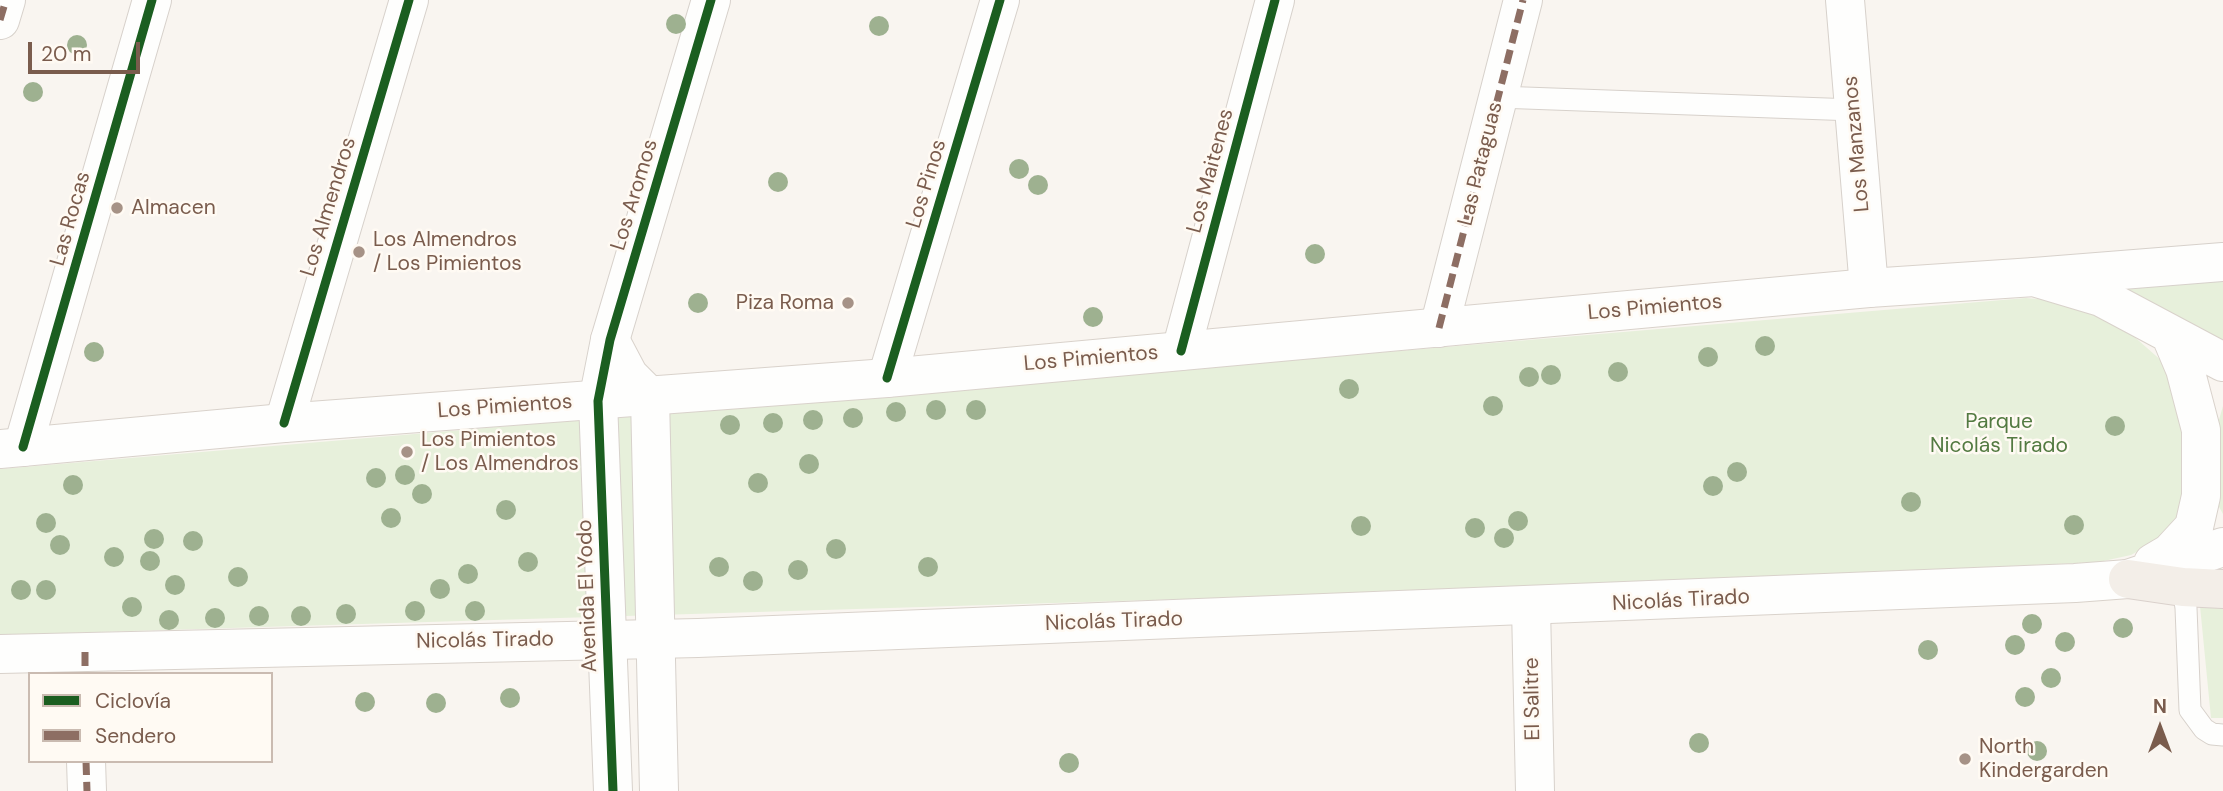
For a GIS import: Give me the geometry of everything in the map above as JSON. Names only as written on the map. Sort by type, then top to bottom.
[{"type":"main road","points":[[0,20],[6,0]]},
{"type":"main road","name":"Las Rocas","points":[[11,448],[152,0]]},
{"type":"main road","name":"Los Almendros","points":[[284,423],[409,0]]},
{"type":"main road","name":"Los Aromos","points":[[598,401],[610,340],[711,0]]},
{"type":"main road","name":"Los Pinos","points":[[887,378],[1000,0]]},
{"type":"main road","name":"Los Maitenes","points":[[1181,351],[1275,0]]},
{"type":"main road","name":"Las Pataguas","points":[[1439,328],[1523,0]]},
{"type":"main road","name":"Los Manzanos","points":[[1846,0],[1869,288]]},
{"type":"main road","name":"Los Pimientos","points":[[11,448],[284,423],[887,378],[1869,288],[2223,262]]},
{"type":"main road","points":[[2034,277],[2101,297],[2223,362]]},
{"type":"main road","points":[[2128,579],[2170,553],[2194,527],[2201,496],[2199,421],[2185,369],[2171,336]]},
{"type":"main road","points":[[610,340],[629,376],[650,397],[659,791]]},
{"type":"main road","name":"Avenida El Yodo","points":[[598,401],[613,791]]},
{"type":"main road","name":"Nicolás Tirado","points":[[0,654],[85,663],[607,638],[656,639],[1531,607],[2128,579],[2223,547]]},
{"type":"main road","points":[[2128,579],[2182,587],[2223,589]]},
{"type":"main road","name":"El Salitre","points":[[1531,607],[1535,791]]},
{"type":"main road","points":[[86,763],[87,791]]},
{"type":"lane","points":[[1498,97],[1854,110]]},
{"type":"lane","points":[[2182,587],[2186,608],[2190,710],[2204,729],[2212,734],[2223,735]]},
{"type":"green space","points":[[2223,271],[2223,350],[2113,293],[2120,277]]},
{"type":"green space","name":"Parque Nicolás Tirado","points":[[2026,298],[2061,301],[2121,325],[2172,370],[2193,426],[2179,516],[2156,541],[2131,555],[2099,562],[1482,590],[0,635],[0,469]]},
{"type":"green space","points":[[2223,406],[2223,514],[2213,496],[2218,423]]},
{"type":"green space","points":[[2200,606],[2223,607],[2223,718],[2211,718]]},
{"type":"marked path","points":[[0,20],[6,0]]},
{"type":"marked path","points":[[1439,328],[1523,0]]},
{"type":"marked path","points":[[85,652],[85,672]]},
{"type":"marked path","points":[[86,763],[87,791]]},
{"type":"cycle path","points":[[23,447],[152,0]]},
{"type":"cycle path","points":[[284,423],[409,0]]},
{"type":"cycle path","points":[[613,791],[598,401],[610,340],[711,0]]},
{"type":"cycle path","points":[[887,378],[1000,0]]},
{"type":"cycle path","points":[[1181,351],[1275,0]]},
{"type":"place","name":"Almacen","points":[[117,208]]},
{"type":"place","name":"Los Almendros / Los Pimientos","points":[[359,252]]},
{"type":"place","name":"Piza Roma","points":[[848,303]]},
{"type":"place","name":"Los Pimientos / Los Almendros","points":[[407,452]]},
{"type":"place","name":"North Kindergarden","points":[[1965,759]]}]
